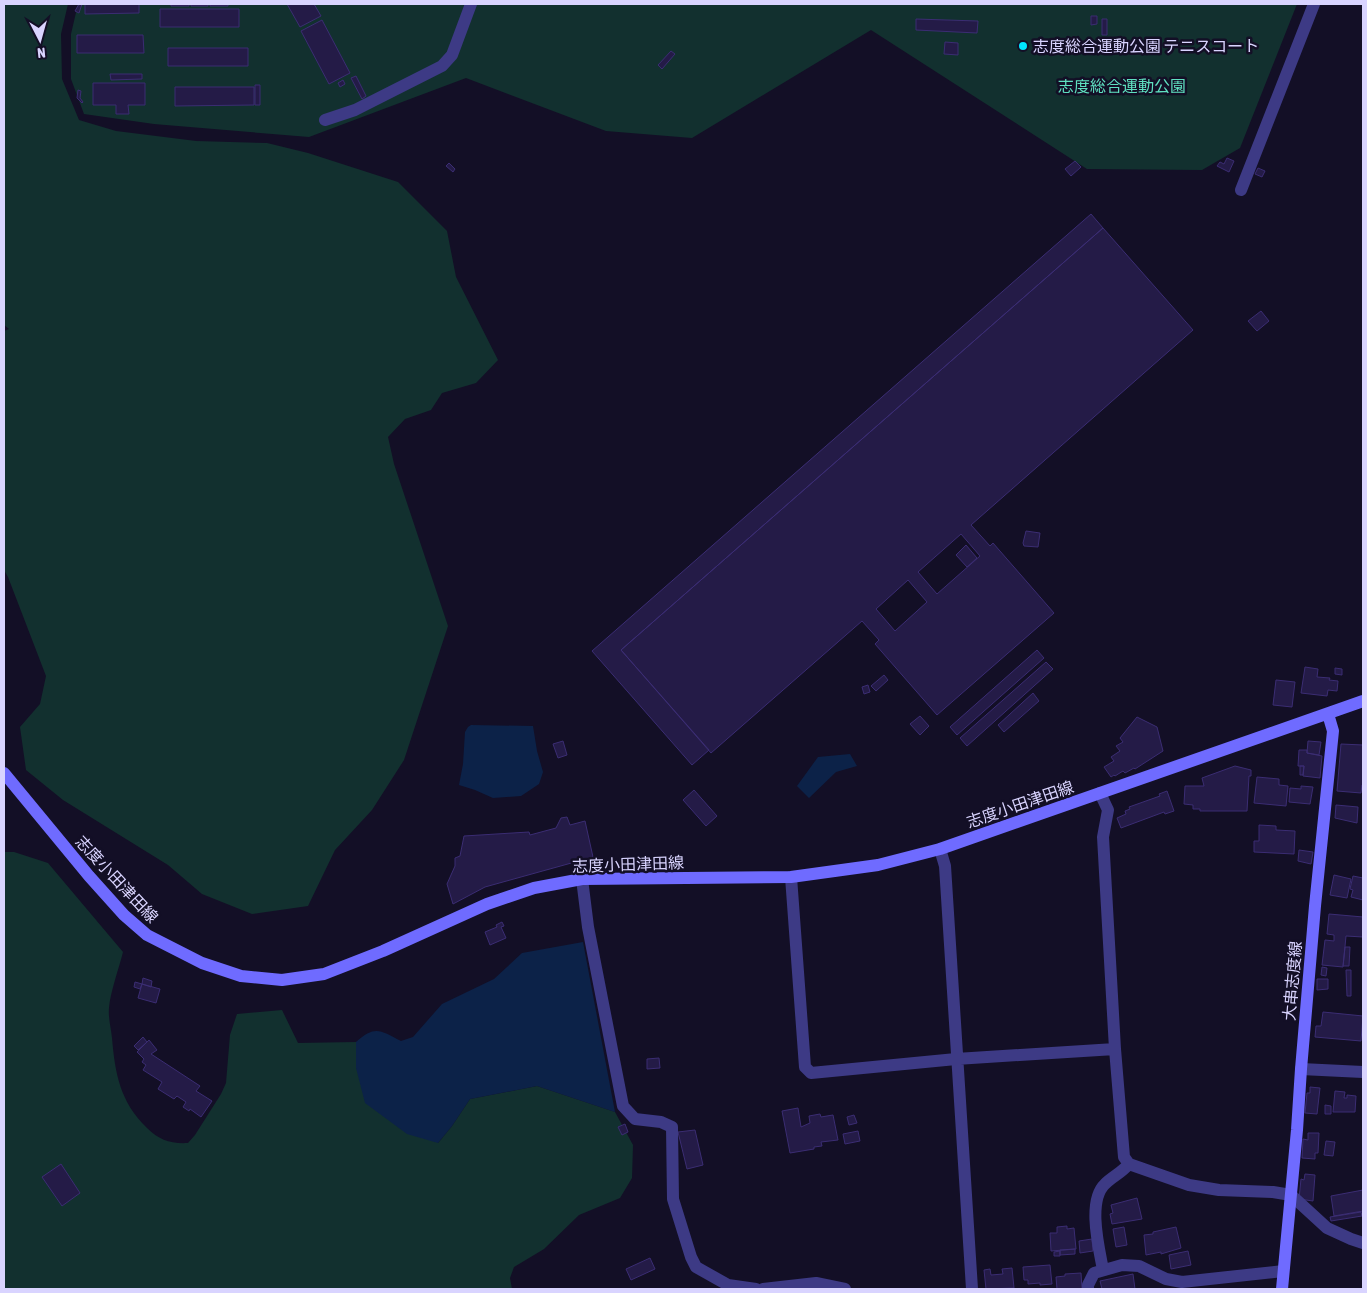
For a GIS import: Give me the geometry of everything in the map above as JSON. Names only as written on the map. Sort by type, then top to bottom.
[{"type":"main road","points":[[1328,714],[1363,701]]},
{"type":"main road","name":"志度小田津田線","points":[[4,773],[89,876],[124,915],[147,935],[202,963],[241,976],[282,980],[324,974],[383,951],[487,904],[534,888],[582,880],[792,877],[878,864],[940,849],[1328,714]]},
{"type":"main road","name":"大串志度線","points":[[1282,1289],[1315,906],[1333,731],[1328,714]]},
{"type":"street","points":[[324,120],[355,110],[442,66],[452,55],[471,4]]},
{"type":"street","points":[[1241,190],[1314,4]]},
{"type":"street","points":[[1100,793],[1108,810],[1103,837],[1115,1049],[1124,1157],[1128,1164],[1189,1185],[1220,1190],[1273,1192],[1291,1195],[1327,1228],[1363,1243]]},
{"type":"street","points":[[940,849],[945,866],[972,1289]]},
{"type":"street","points":[[792,877],[805,1067],[811,1073],[956,1059],[1115,1049]]},
{"type":"street","points":[[582,880],[590,936],[623,1106],[635,1118],[661,1122],[672,1127],[673,1199],[696,1268],[728,1284],[756,1289]]},
{"type":"street","points":[[1301,1069],[1363,1072]]},
{"type":"street","points":[[1103,1270],[1096,1226],[1095,1203],[1104,1185],[1121,1173],[1128,1164]]},
{"type":"street","points":[[1088,1289],[1094,1273],[1122,1265],[1139,1266],[1166,1279],[1182,1282],[1283,1271]]},
{"type":"street","points":[[763,1289],[816,1282],[845,1289]]},
{"type":"green space","points":[[4,4],[68,4],[61,34],[62,79],[79,120],[116,131],[196,141],[267,143],[308,153],[398,182],[447,231],[456,277],[498,360],[476,383],[442,393],[431,410],[405,419],[388,437],[394,464],[448,626],[404,760],[372,810],[335,850],[308,906],[252,914],[202,894],[168,865],[63,800],[26,770],[20,727],[40,704],[46,676],[4,570],[4,331],[9,329],[4,325]]},
{"type":"green space","name":"志度総合運動公園","points":[[78,4],[1297,4],[1240,148],[1202,170],[1087,169],[871,30],[692,138],[606,131],[466,78],[309,137],[154,124],[84,114],[71,79],[71,34]]},
{"type":"green space","points":[[4,852],[14,852],[48,863],[123,952],[111,995],[109,1011],[117,1075],[120,1086],[131,1108],[156,1136],[171,1142],[188,1143],[195,1135],[226,1083],[230,1035],[237,1014],[282,1010],[298,1043],[356,1042],[356,1068],[438,1143],[470,1099],[537,1086],[615,1112],[633,1145],[632,1178],[620,1198],[579,1215],[544,1249],[514,1267],[510,1278],[512,1289],[4,1289]]},
{"type":"water","points":[[471,725],[533,726],[543,772],[539,784],[521,796],[493,798],[459,785],[463,764],[465,732]]},
{"type":"water","points":[[850,754],[857,766],[836,772],[809,798],[797,786],[818,757]]},
{"type":"water","points":[[583,942],[615,1112],[537,1086],[470,1099],[438,1143],[407,1134],[365,1103],[356,1068],[356,1042],[368,1033],[373,1031],[383,1032],[401,1041],[413,1037],[442,1004],[494,979],[522,953]]},
{"type":"building","points":[[79,4],[82,4],[79,13],[75,11]]},
{"type":"building","points":[[85,4],[139,4],[139,13],[85,14]]},
{"type":"building","points":[[171,4],[189,4],[189,6],[171,6]]},
{"type":"building","points":[[191,4],[208,4],[208,6],[191,6]]},
{"type":"building","points":[[210,4],[228,4],[228,6],[210,6]]},
{"type":"building","points":[[287,4],[314,4],[321,16],[300,27]]},
{"type":"building","points":[[160,9],[239,9],[239,27],[160,27]]},
{"type":"building","points":[[1091,16],[1097,16],[1097,24],[1091,25]]},
{"type":"building","points":[[916,19],[978,21],[977,33],[916,30]]},
{"type":"building","points":[[1102,19],[1107,19],[1107,35],[1102,35]]},
{"type":"building","points":[[322,20],[350,73],[329,84],[301,31]]},
{"type":"building","points":[[77,35],[143,35],[144,53],[77,53]]},
{"type":"building","points":[[945,42],[958,43],[958,55],[944,54]]},
{"type":"building","points":[[168,48],[248,48],[248,66],[168,66]]},
{"type":"building","points":[[671,51],[675,54],[662,69],[658,65]]},
{"type":"building","points":[[110,74],[142,74],[142,79],[111,80]]},
{"type":"building","points":[[356,76],[366,96],[362,99],[351,78]]},
{"type":"building","points":[[343,80],[345,84],[340,87],[338,83]]},
{"type":"building","points":[[93,83],[145,83],[145,105],[128,105],[129,114],[116,114],[116,105],[93,105]]},
{"type":"building","points":[[255,85],[260,85],[260,105],[255,105]]},
{"type":"building","points":[[175,87],[254,87],[254,105],[175,106]]},
{"type":"building","points":[[78,90],[81,91],[80,98],[82,103],[77,98]]},
{"type":"building","points":[[1227,158],[1234,161],[1229,172],[1217,166],[1220,162],[1224,164]]},
{"type":"building","points":[[1075,161],[1081,167],[1071,176],[1065,169]]},
{"type":"building","points":[[449,163],[455,169],[453,172],[446,166]]},
{"type":"building","points":[[1258,168],[1265,171],[1262,177],[1255,174]]},
{"type":"building","points":[[1091,214],[1103,228],[621,650],[709,750],[692,765],[592,651]]},
{"type":"building","points":[[1103,228],[1193,330],[971,525],[990,546],[993,543],[1054,613],[937,715],[875,644],[879,640],[862,621],[711,753],[621,650]],"holes":[[[961,534],[980,556],[937,594],[918,572]],[[908,580],[927,602],[895,631],[876,609]]]},
{"type":"building","points":[[1261,311],[1269,321],[1257,331],[1248,321]]},
{"type":"building","points":[[1026,531],[1040,533],[1038,547],[1024,546]]},
{"type":"building","points":[[966,545],[977,558],[967,567],[956,555]]},
{"type":"building","points":[[1037,650],[1044,658],[957,735],[950,727]]},
{"type":"building","points":[[1046,662],[1053,669],[967,746],[960,738]]},
{"type":"building","points":[[1305,667],[1318,669],[1317,677],[1338,681],[1337,691],[1328,690],[1327,696],[1301,693]]},
{"type":"building","points":[[1335,668],[1342,669],[1342,675],[1335,674]]},
{"type":"building","points":[[884,675],[888,680],[876,691],[871,686]]},
{"type":"building","points":[[1276,680],[1295,682],[1292,707],[1273,705]]},
{"type":"building","points":[[868,685],[870,692],[864,694],[862,687]]},
{"type":"building","points":[[1033,693],[1039,701],[1004,732],[998,725]]},
{"type":"building","points":[[920,716],[929,726],[920,735],[910,724]]},
{"type":"building","points":[[1137,717],[1157,727],[1163,751],[1135,769],[1125,773],[1123,771],[1111,777],[1104,767],[1114,761],[1111,757],[1120,751],[1116,746],[1123,742],[1120,738]]},
{"type":"building","points":[[563,741],[567,755],[558,758],[553,744]]},
{"type":"building","points":[[1308,741],[1321,742],[1319,755],[1307,753]]},
{"type":"building","points":[[1341,744],[1363,745],[1363,785],[1361,793],[1337,791]]},
{"type":"building","points":[[1299,750],[1307,750],[1307,753],[1322,756],[1320,778],[1303,776],[1304,766],[1298,766]]},
{"type":"building","points":[[1235,766],[1251,770],[1247,811],[1200,811],[1200,809],[1193,809],[1193,805],[1184,804],[1185,786],[1204,786],[1202,778]]},
{"type":"building","points":[[1300,766],[1304,766],[1303,775],[1300,775]]},
{"type":"building","points":[[1257,777],[1279,779],[1279,785],[1288,786],[1286,806],[1254,803]]},
{"type":"building","points":[[1301,786],[1313,787],[1310,804],[1289,802],[1290,788],[1301,789]]},
{"type":"building","points":[[694,790],[717,816],[706,826],[683,800]]},
{"type":"building","points":[[1167,791],[1174,811],[1165,814],[1164,812],[1121,828],[1117,818],[1126,814],[1125,811],[1130,809],[1129,807],[1160,796],[1159,794]]},
{"type":"building","points":[[1336,805],[1358,807],[1357,823],[1335,818]]},
{"type":"building","points":[[567,817],[570,825],[585,821],[593,857],[485,887],[453,904],[447,884],[455,866],[455,858],[460,856],[464,836],[529,832],[530,835],[556,828],[561,818]]},
{"type":"building","points":[[1259,825],[1276,826],[1276,830],[1295,831],[1294,854],[1254,852],[1254,841],[1259,841]]},
{"type":"building","points":[[1299,850],[1313,852],[1311,864],[1298,861]]},
{"type":"building","points":[[1334,875],[1351,879],[1347,898],[1330,895]]},
{"type":"building","points":[[1353,876],[1363,878],[1363,900],[1351,897],[1353,890],[1350,889]]},
{"type":"building","points":[[1329,914],[1363,917],[1363,937],[1346,936],[1343,967],[1322,965],[1325,940],[1334,941],[1334,935],[1327,934]]},
{"type":"building","points":[[502,922],[504,926],[501,927],[506,938],[490,945],[485,932],[497,927],[496,925]]},
{"type":"building","points":[[1345,947],[1350,947],[1349,966],[1343,966]]},
{"type":"building","points":[[1322,967],[1327,968],[1326,976],[1321,975]]},
{"type":"building","points":[[1346,970],[1351,970],[1351,996],[1347,996]]},
{"type":"building","points":[[143,978],[152,981],[151,987],[142,984]]},
{"type":"building","points":[[1317,979],[1328,979],[1328,989],[1317,990]]},
{"type":"building","points":[[135,982],[142,984],[140,989],[134,987]]},
{"type":"building","points":[[142,984],[160,989],[156,1003],[138,998]]},
{"type":"building","points":[[1323,1012],[1363,1016],[1361,1041],[1315,1037],[1316,1026],[1321,1026]]},
{"type":"building","points":[[143,1037],[147,1042],[138,1050],[134,1046]]},
{"type":"building","points":[[149,1040],[157,1050],[151,1054],[200,1086],[196,1091],[212,1101],[201,1117],[190,1109],[189,1111],[183,1107],[186,1102],[177,1096],[174,1099],[158,1089],[162,1082],[143,1070],[146,1065],[142,1062],[144,1059],[137,1052]]},
{"type":"building","points":[[659,1058],[660,1068],[647,1069],[647,1059]]},
{"type":"building","points":[[1310,1087],[1320,1088],[1317,1114],[1305,1113],[1307,1093],[1310,1093]]},
{"type":"building","points":[[1335,1091],[1345,1092],[1344,1098],[1347,1098],[1347,1095],[1356,1096],[1355,1112],[1333,1112]]},
{"type":"building","points":[[1325,1105],[1331,1106],[1331,1114],[1325,1114]]},
{"type":"building","points":[[798,1108],[801,1127],[810,1123],[809,1116],[820,1114],[821,1117],[833,1115],[838,1140],[821,1142],[822,1146],[814,1147],[814,1149],[790,1153],[782,1111]]},
{"type":"building","points":[[854,1115],[857,1123],[849,1125],[847,1117]]},
{"type":"building","points":[[625,1124],[628,1132],[622,1135],[618,1127]]},
{"type":"building","points":[[695,1130],[703,1165],[687,1169],[678,1132]]},
{"type":"building","points":[[858,1131],[860,1141],[845,1144],[843,1134]]},
{"type":"building","points":[[1308,1133],[1319,1133],[1318,1153],[1315,1153],[1315,1159],[1302,1158],[1303,1139],[1308,1140]]},
{"type":"building","points":[[1326,1141],[1335,1142],[1333,1156],[1324,1155]]},
{"type":"building","points":[[61,1164],[80,1193],[62,1206],[42,1177]]},
{"type":"building","points":[[1305,1174],[1315,1175],[1313,1201],[1299,1199],[1301,1179],[1304,1180]]},
{"type":"building","points":[[1363,1190],[1363,1211],[1334,1216],[1331,1196]]},
{"type":"building","points":[[1137,1198],[1142,1219],[1112,1224],[1110,1214],[1113,1213],[1111,1205]]},
{"type":"building","points":[[1361,1212],[1362,1216],[1331,1221],[1330,1217]]},
{"type":"building","points":[[1067,1226],[1067,1229],[1074,1228],[1076,1249],[1051,1251],[1050,1233],[1057,1233],[1057,1227]]},
{"type":"building","points":[[1124,1227],[1127,1245],[1116,1247],[1113,1229]]},
{"type":"building","points":[[1176,1227],[1181,1248],[1161,1254],[1161,1252],[1146,1255],[1144,1235]]},
{"type":"building","points":[[1092,1239],[1093,1251],[1080,1253],[1079,1241]]},
{"type":"building","points":[[1075,1249],[1075,1254],[1060,1255],[1060,1250]]},
{"type":"building","points":[[1060,1251],[1060,1256],[1054,1256],[1054,1252]]},
{"type":"building","points":[[1188,1251],[1191,1265],[1171,1269],[1169,1255]]},
{"type":"building","points":[[650,1258],[655,1269],[631,1280],[626,1269]]},
{"type":"building","points":[[1050,1265],[1052,1284],[1028,1284],[1028,1280],[1024,1280],[1023,1267]]},
{"type":"building","points":[[1012,1268],[1014,1288],[986,1289],[984,1270],[990,1269],[991,1275],[1003,1274],[1002,1269]]},
{"type":"building","points":[[1081,1273],[1082,1289],[1057,1289],[1056,1277],[1065,1276],[1065,1274]]},
{"type":"building","points":[[1133,1274],[1135,1289],[1102,1289],[1100,1281]]},
{"type":"place","name":"志度総合運動公園 テニスコート","points":[[1023,46]]}]
